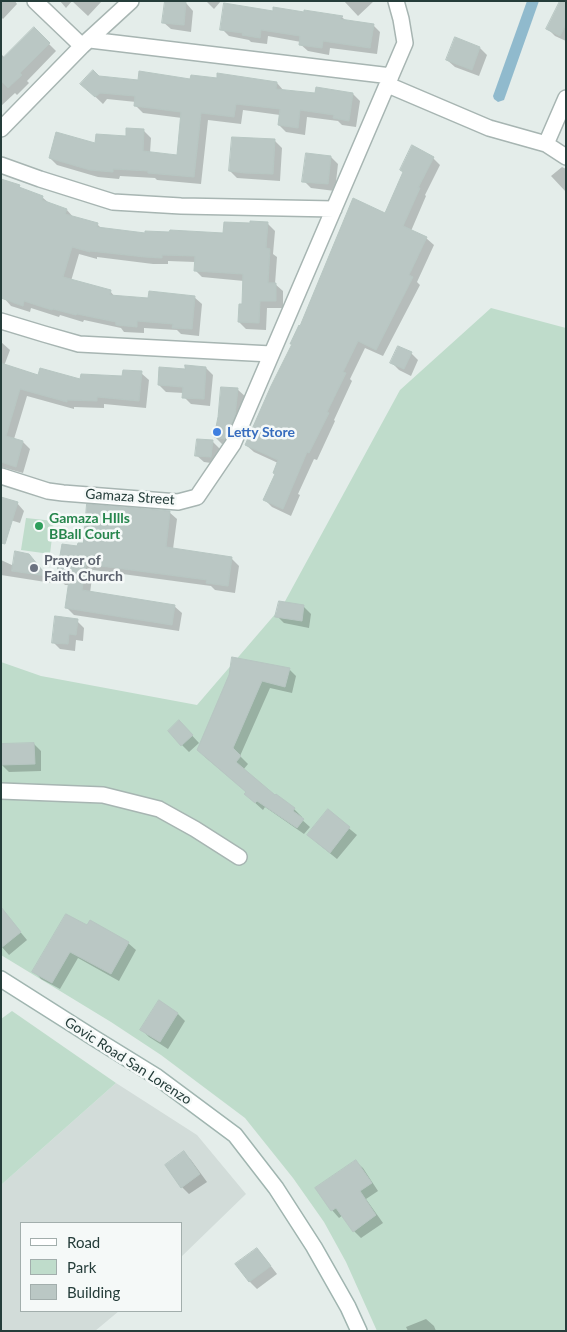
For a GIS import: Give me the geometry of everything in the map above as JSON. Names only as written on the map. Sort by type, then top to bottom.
[{"type":"street","points":[[35,1],[86,43],[390,80],[489,128],[546,144],[566,156]]},
{"type":"street","points":[[1,129],[86,43],[131,1]]},
{"type":"street","name":"Gamaza Street","points":[[1,476],[48,491],[178,502],[197,497],[233,444],[405,43],[396,1]]},
{"type":"street","points":[[546,144],[566,98]]},
{"type":"street","points":[[1,165],[113,202],[181,206],[334,209]]},
{"type":"street","points":[[1,321],[79,344],[271,354]]},
{"type":"street","points":[[1,791],[103,795],[159,809],[239,857]]},
{"type":"street","name":"Govic Road San Lorenzo","points":[[1,979],[157,1077],[235,1135],[276,1188],[314,1248],[348,1307],[359,1331]]},
{"type":"shaded area","points":[[116,1083],[197,1135],[246,1194],[182,1256],[182,1222],[20,1222],[20,1312],[118,1312],[95,1331],[1,1331],[1,1185]]},
{"type":"green space","points":[[491,308],[566,328],[566,1331],[377,1331],[346,1262],[324,1222],[293,1178],[245,1118],[161,1055],[1,955],[1,662],[41,676],[197,705],[283,605],[400,390]]},
{"type":"green space","points":[[26,518],[54,521],[50,554],[21,550]]},
{"type":"green space","points":[[12,1011],[116,1083],[1,1185],[1,1019]]},
{"type":"water","points":[[527,1],[539,1],[504,100],[498,102],[493,96]]},
{"type":"building","points":[[165,1],[186,1],[184,25],[162,23]]},
{"type":"building","points":[[560,1],[566,1],[566,24],[560,36],[546,29]]},
{"type":"building","points":[[224,3],[273,11],[273,7],[304,12],[304,10],[343,16],[340,19],[374,24],[370,48],[323,41],[322,48],[299,45],[300,36],[261,30],[260,38],[242,35],[243,33],[220,30]]},
{"type":"building","points":[[34,27],[50,43],[8,88],[1,81],[1,60]]},
{"type":"building","points":[[455,37],[480,47],[472,70],[446,60]]},
{"type":"building","points":[[93,70],[99,76],[138,80],[139,71],[190,79],[191,75],[217,78],[217,73],[277,82],[276,89],[315,93],[316,87],[353,93],[349,121],[333,118],[334,115],[300,110],[298,128],[278,125],[280,109],[236,104],[234,117],[201,113],[194,177],[148,173],[148,171],[113,169],[113,172],[90,170],[49,158],[56,132],[95,143],[96,134],[126,136],[126,128],[144,129],[143,151],[177,155],[181,112],[134,106],[135,96],[100,93],[95,97],[80,84]]},
{"type":"building","points":[[232,137],[275,139],[273,174],[229,171]]},
{"type":"building","points":[[412,145],[434,157],[418,188],[420,188],[403,226],[427,237],[409,275],[413,277],[376,350],[358,341],[343,372],[346,373],[327,412],[329,413],[309,453],[307,452],[283,509],[263,500],[275,474],[273,473],[278,460],[245,445],[292,344],[290,344],[300,326],[353,198],[385,213],[403,172],[400,170]]},
{"type":"building","points":[[306,153],[331,156],[328,184],[302,182]]},
{"type":"building","points":[[1,179],[20,185],[19,187],[43,196],[42,200],[67,209],[65,214],[98,223],[97,227],[145,233],[145,231],[169,232],[170,230],[223,233],[224,222],[268,222],[266,248],[270,249],[268,283],[276,283],[276,301],[260,301],[259,323],[238,322],[239,304],[242,304],[243,274],[194,271],[195,256],[162,255],[162,258],[145,257],[90,252],[72,247],[63,277],[111,290],[110,295],[148,298],[149,291],[195,296],[192,329],[172,328],[173,324],[137,321],[137,327],[116,325],[116,322],[52,310],[24,301],[23,306],[1,298]]},
{"type":"building","points":[[398,346],[412,352],[404,369],[390,363]]},
{"type":"building","points":[[1,363],[38,375],[40,368],[80,379],[81,374],[122,376],[123,370],[142,371],[139,401],[97,397],[97,401],[67,400],[67,402],[20,389],[6,436],[23,441],[16,467],[1,462]]},
{"type":"building","points":[[185,365],[206,367],[204,399],[182,398],[183,387],[158,385],[159,367],[185,369]]},
{"type":"building","points":[[221,387],[238,388],[235,416],[225,439],[214,437]]},
{"type":"building","points":[[197,439],[213,440],[211,457],[195,456]]},
{"type":"building","points":[[1,497],[18,502],[5,544],[1,543]]},
{"type":"building","points":[[87,504],[170,511],[166,547],[232,557],[228,586],[206,583],[207,580],[86,564],[82,590],[175,605],[172,625],[65,608],[69,580],[56,578],[62,544],[77,546],[78,543],[83,543]]},
{"type":"building","points":[[15,551],[29,554],[47,576],[12,571]]},
{"type":"building","points":[[279,601],[304,605],[302,621],[275,617]]},
{"type":"building","points":[[55,616],[78,619],[76,635],[69,634],[68,644],[52,643]]},
{"type":"building","points":[[232,657],[290,668],[285,687],[262,681],[233,748],[241,756],[236,762],[275,795],[295,808],[293,811],[304,819],[297,828],[257,801],[255,803],[244,794],[246,792],[197,750],[229,675]]},
{"type":"building","points":[[179,720],[193,735],[181,746],[168,731]]},
{"type":"building","points":[[34,743],[35,764],[1,765],[1,744]]},
{"type":"building","points":[[328,809],[350,827],[330,853],[307,835]]},
{"type":"building","points":[[1,907],[21,932],[1,948]]},
{"type":"building","points":[[66,914],[87,925],[90,920],[129,942],[111,974],[70,952],[52,983],[32,972]]},
{"type":"building","points":[[159,1000],[178,1013],[160,1042],[140,1030]]},
{"type":"building","points":[[184,1151],[200,1174],[181,1188],[165,1165]]},
{"type":"building","points":[[356,1160],[372,1183],[360,1191],[376,1215],[353,1232],[336,1208],[331,1211],[315,1188]]},
{"type":"building","points":[[257,1248],[271,1266],[249,1282],[235,1264]]},
{"type":"place","name":"Letty Store","points":[[217,432]]},
{"type":"place","name":"Gamaza HIlls BBall Court","points":[[39,526]]},
{"type":"place","name":"Prayer of Faith Church","points":[[34,568]]}]
